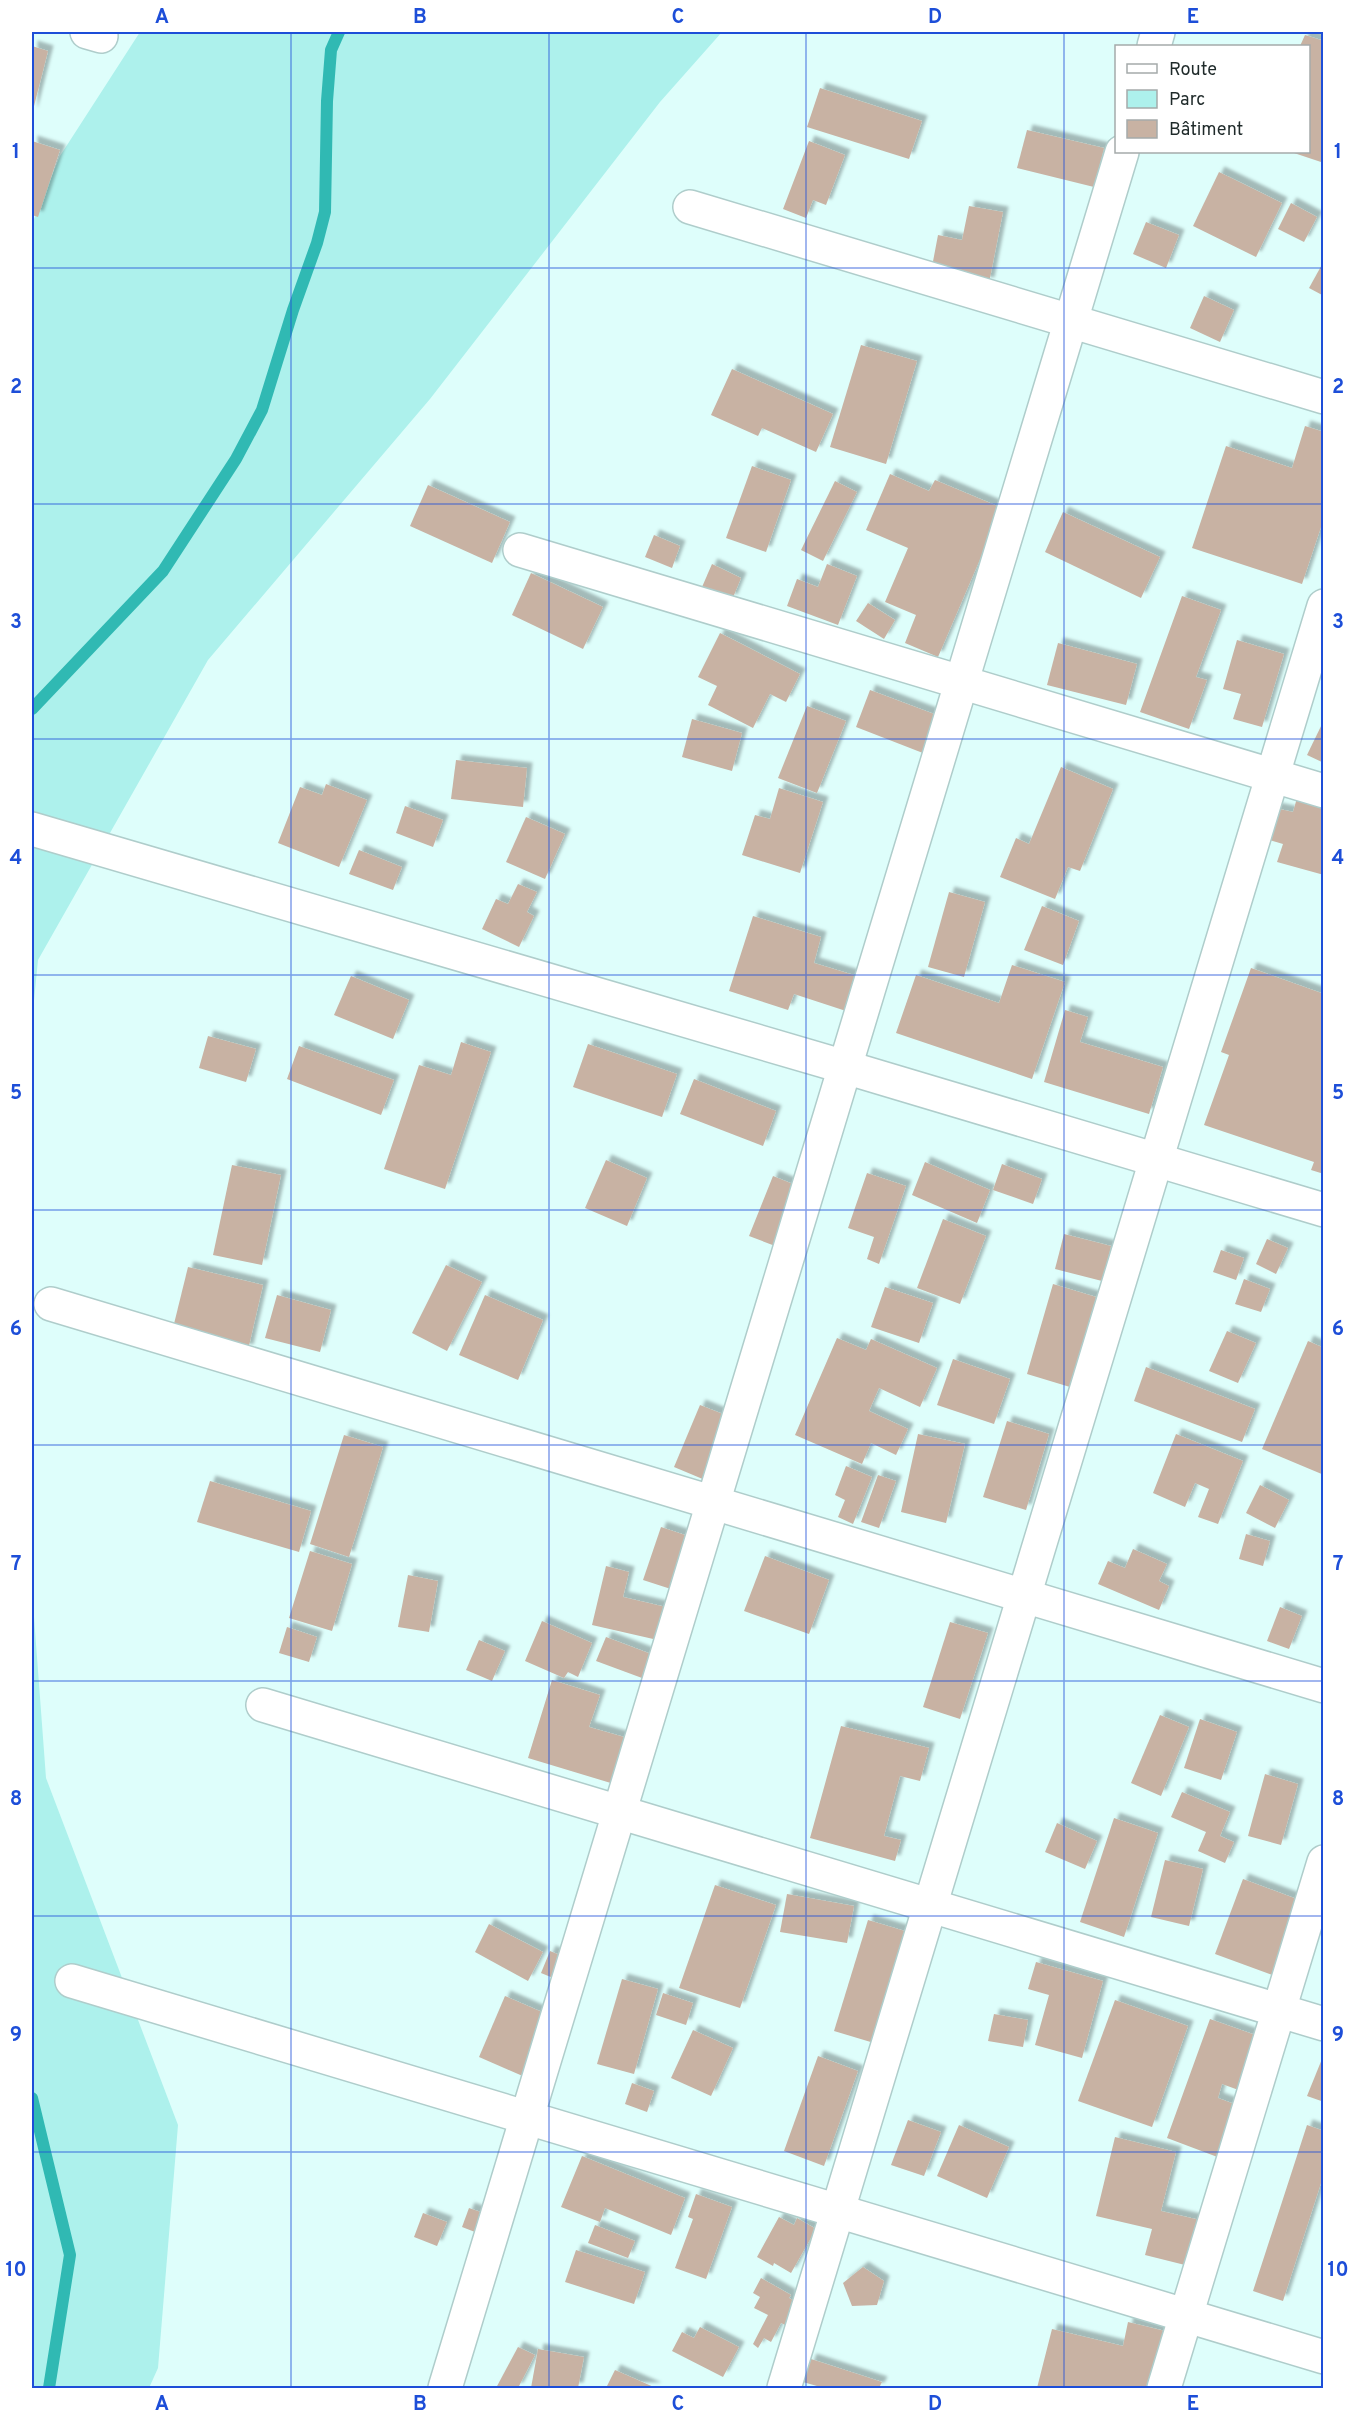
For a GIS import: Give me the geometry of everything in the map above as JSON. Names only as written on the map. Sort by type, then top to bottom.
[{"type":"street","points":[[445,2388],[1122,153]]},
{"type":"street","points":[[690,207],[1323,397]]},
{"type":"street","points":[[520,550],[1323,791]]},
{"type":"street","points":[[784,2388],[1323,606]]},
{"type":"street","points":[[32,829],[845,1067],[1323,1210]]},
{"type":"street","points":[[51,1304],[1323,1686]]},
{"type":"street","points":[[263,1705],[1323,2024]]},
{"type":"street","points":[[1164,2388],[1323,1862]]},
{"type":"street","points":[[72,1981],[1323,2357]]},
{"type":"green space","points":[[140,32],[722,32],[660,102],[430,399],[208,660],[38,960],[32,1021],[32,224],[60,156]]},
{"type":"green space","points":[[32,1590],[46,1778],[178,2125],[158,2368],[149,2388],[32,2388]]},
{"type":"building","points":[[1305,35],[1324,41],[1324,163],[1294,153],[1310,153],[1310,45],[1300,45]]},
{"type":"building","points":[[32,46],[48,51],[32,114]]},
{"type":"building","points":[[820,88],[922,121],[909,159],[807,127]]},
{"type":"building","points":[[1027,130],[1104,148],[1094,187],[1017,168]]},
{"type":"building","points":[[32,141],[60,150],[38,217],[32,215]]},
{"type":"building","points":[[809,141],[845,155],[826,205],[813,200],[806,218],[783,209]]},
{"type":"building","points":[[1219,172],[1282,203],[1256,257],[1193,226]]},
{"type":"building","points":[[1291,203],[1317,217],[1304,242],[1278,229]]},
{"type":"building","points":[[969,206],[1003,212],[989,283],[931,272],[938,235],[962,240]]},
{"type":"building","points":[[1146,222],[1179,235],[1166,268],[1133,254]]},
{"type":"building","points":[[1324,261],[1324,296],[1309,288]]},
{"type":"building","points":[[1204,296],[1234,310],[1220,342],[1190,328]]},
{"type":"building","points":[[861,345],[917,361],[886,464],[830,447]]},
{"type":"building","points":[[732,369],[833,414],[816,452],[762,428],[758,436],[711,415]]},
{"type":"building","points":[[1305,426],[1324,432],[1324,518],[1302,584],[1192,548],[1226,446],[1292,468]]},
{"type":"building","points":[[752,466],[791,480],[766,552],[726,538]]},
{"type":"building","points":[[890,474],[929,491],[935,480],[1002,508],[938,657],[905,643],[916,615],[885,602],[908,548],[866,530]]},
{"type":"building","points":[[835,481],[857,492],[823,561],[801,550]]},
{"type":"building","points":[[428,485],[510,522],[492,563],[410,526]]},
{"type":"building","points":[[1063,512],[1160,557],[1141,598],[1045,552]]},
{"type":"building","points":[[654,535],[680,546],[672,568],[645,557]]},
{"type":"building","points":[[712,564],[741,578],[732,600],[702,587]]},
{"type":"building","points":[[827,564],[857,576],[838,625],[787,606],[797,579],[818,587]]},
{"type":"building","points":[[531,573],[603,607],[583,649],[512,615]]},
{"type":"building","points":[[1182,596],[1221,610],[1196,677],[1207,680],[1189,729],[1140,712]]},
{"type":"building","points":[[868,603],[895,620],[884,639],[856,621]]},
{"type":"building","points":[[720,633],[800,674],[786,702],[770,694],[753,728],[708,705],[717,686],[698,677]]},
{"type":"building","points":[[1237,640],[1284,654],[1262,727],[1233,719],[1241,694],[1223,689]]},
{"type":"building","points":[[1058,643],[1137,664],[1126,705],[1047,685]]},
{"type":"building","points":[[870,690],[942,717],[928,755],[856,727]]},
{"type":"building","points":[[807,706],[846,721],[817,793],[778,778]]},
{"type":"building","points":[[692,719],[742,733],[732,771],[682,757]]},
{"type":"building","points":[[1324,720],[1324,763],[1307,755]]},
{"type":"building","points":[[456,760],[527,768],[523,807],[451,799]]},
{"type":"building","points":[[1061,767],[1113,789],[1080,871],[1068,867],[1055,899],[1000,877],[1016,838],[1029,844]]},
{"type":"building","points":[[326,784],[367,800],[339,867],[278,843],[300,787],[322,795]]},
{"type":"building","points":[[779,788],[823,802],[800,873],[742,855],[755,815],[770,819]]},
{"type":"building","points":[[1297,798],[1324,806],[1324,875],[1277,862],[1283,844],[1266,839],[1275,808],[1293,812]]},
{"type":"building","points":[[405,806],[443,820],[433,847],[396,833]]},
{"type":"building","points":[[526,817],[565,834],[545,879],[506,862]]},
{"type":"building","points":[[359,850],[402,867],[393,890],[349,874]]},
{"type":"building","points":[[518,884],[537,892],[527,912],[534,916],[519,947],[482,929],[496,899],[508,904]]},
{"type":"building","points":[[949,892],[985,902],[964,977],[928,967]]},
{"type":"building","points":[[1042,906],[1079,921],[1063,965],[1024,950]]},
{"type":"building","points":[[753,916],[821,937],[814,963],[857,976],[846,1011],[794,994],[788,1010],[729,991]]},
{"type":"building","points":[[1012,965],[1065,982],[1032,1079],[896,1033],[916,975],[999,1003]]},
{"type":"building","points":[[1251,968],[1324,994],[1324,1086],[1321,1093],[1324,1094],[1324,1174],[1311,1170],[1314,1162],[1204,1125],[1229,1055],[1221,1052]]},
{"type":"building","points":[[351,976],[409,1000],[393,1039],[334,1015]]},
{"type":"building","points":[[1065,1010],[1088,1017],[1080,1042],[1163,1067],[1149,1114],[1044,1082]]},
{"type":"building","points":[[208,1036],[256,1049],[246,1082],[199,1068]]},
{"type":"building","points":[[461,1042],[491,1052],[445,1189],[384,1169],[419,1065],[451,1075]]},
{"type":"building","points":[[588,1044],[677,1074],[662,1117],[573,1087]]},
{"type":"building","points":[[299,1046],[394,1080],[381,1115],[287,1079]]},
{"type":"building","points":[[694,1079],[776,1111],[763,1146],[680,1114]]},
{"type":"building","points":[[606,1160],[647,1178],[627,1226],[585,1208]]},
{"type":"building","points":[[925,1162],[990,1190],[977,1223],[912,1195]]},
{"type":"building","points":[[1002,1164],[1042,1179],[1033,1204],[993,1190]]},
{"type":"building","points":[[232,1165],[281,1175],[262,1265],[213,1255]]},
{"type":"building","points":[[867,1173],[906,1186],[879,1264],[867,1259],[874,1237],[848,1228]]},
{"type":"building","points":[[773,1176],[815,1193],[791,1252],[749,1236]]},
{"type":"building","points":[[943,1219],[986,1236],[960,1304],[917,1288]]},
{"type":"building","points":[[1064,1234],[1111,1246],[1102,1281],[1055,1269]]},
{"type":"building","points":[[1267,1239],[1288,1248],[1276,1274],[1256,1264]]},
{"type":"building","points":[[1221,1250],[1244,1258],[1236,1280],[1213,1272]]},
{"type":"building","points":[[446,1265],[482,1282],[447,1351],[412,1333]]},
{"type":"building","points":[[188,1267],[263,1285],[248,1350],[172,1332]]},
{"type":"building","points":[[1244,1279],[1270,1289],[1261,1312],[1235,1304]]},
{"type":"building","points":[[1053,1284],[1096,1297],[1070,1387],[1027,1374]]},
{"type":"building","points":[[885,1287],[933,1303],[919,1343],[871,1327]]},
{"type":"building","points":[[277,1295],[331,1310],[320,1352],[265,1338]]},
{"type":"building","points":[[485,1295],[543,1320],[518,1380],[459,1355]]},
{"type":"building","points":[[1227,1331],[1256,1343],[1238,1383],[1209,1371]]},
{"type":"building","points":[[837,1338],[866,1350],[871,1339],[937,1368],[920,1407],[879,1388],[869,1411],[908,1429],[896,1455],[871,1443],[862,1464],[795,1435]]},
{"type":"building","points":[[1308,1341],[1324,1348],[1324,1475],[1262,1449]]},
{"type":"building","points":[[953,1359],[1010,1379],[994,1424],[937,1405]]},
{"type":"building","points":[[1146,1367],[1255,1409],[1242,1442],[1134,1401]]},
{"type":"building","points":[[700,1405],[743,1422],[717,1485],[674,1467]]},
{"type":"building","points":[[1007,1421],[1049,1434],[1026,1510],[983,1497]]},
{"type":"building","points":[[918,1434],[965,1444],[946,1523],[901,1512]]},
{"type":"building","points":[[1176,1434],[1243,1461],[1218,1524],[1198,1517],[1209,1489],[1195,1483],[1185,1507],[1153,1493]]},
{"type":"building","points":[[344,1435],[383,1447],[349,1557],[310,1544]]},
{"type":"building","points":[[846,1466],[872,1477],[853,1524],[838,1517],[845,1500],[835,1495]]},
{"type":"building","points":[[878,1475],[896,1481],[879,1528],[861,1522]]},
{"type":"building","points":[[210,1481],[311,1511],[299,1552],[197,1522]]},
{"type":"building","points":[[1260,1485],[1289,1500],[1275,1528],[1246,1513]]},
{"type":"building","points":[[661,1527],[694,1538],[677,1591],[643,1580]]},
{"type":"building","points":[[1246,1534],[1270,1541],[1263,1566],[1239,1559]]},
{"type":"building","points":[[1133,1549],[1167,1564],[1159,1581],[1169,1586],[1159,1610],[1098,1584],[1108,1561],[1125,1568]]},
{"type":"building","points":[[310,1551],[352,1564],[332,1631],[289,1618]]},
{"type":"building","points":[[765,1556],[829,1580],[809,1634],[744,1611]]},
{"type":"building","points":[[606,1566],[629,1572],[623,1597],[670,1608],[662,1641],[592,1625]]},
{"type":"building","points":[[408,1575],[438,1581],[429,1632],[398,1627]]},
{"type":"building","points":[[1280,1607],[1302,1616],[1289,1649],[1267,1641]]},
{"type":"building","points":[[542,1621],[592,1643],[578,1677],[568,1672],[564,1678],[525,1661]]},
{"type":"building","points":[[950,1622],[988,1633],[960,1719],[923,1707]]},
{"type":"building","points":[[287,1627],[317,1637],[309,1662],[279,1653]]},
{"type":"building","points":[[606,1637],[651,1654],[642,1678],[596,1661]]},
{"type":"building","points":[[479,1640],[505,1651],[492,1681],[466,1670]]},
{"type":"building","points":[[552,1680],[600,1695],[589,1727],[638,1741],[624,1787],[528,1758]]},
{"type":"building","points":[[1160,1715],[1189,1727],[1161,1796],[1131,1783]]},
{"type":"building","points":[[1200,1719],[1237,1732],[1221,1780],[1184,1768]]},
{"type":"building","points":[[841,1726],[929,1748],[920,1781],[900,1776],[884,1836],[901,1840],[895,1861],[810,1838]]},
{"type":"building","points":[[1265,1774],[1298,1784],[1281,1845],[1248,1836]]},
{"type":"building","points":[[1182,1792],[1230,1812],[1220,1836],[1234,1842],[1225,1863],[1198,1851],[1206,1832],[1171,1817]]},
{"type":"building","points":[[1114,1818],[1158,1833],[1124,1937],[1080,1922]]},
{"type":"building","points":[[1057,1823],[1097,1841],[1085,1869],[1045,1852]]},
{"type":"building","points":[[1165,1860],[1203,1869],[1189,1926],[1151,1917]]},
{"type":"building","points":[[1243,1879],[1310,1904],[1283,1979],[1215,1954]]},
{"type":"building","points":[[715,1885],[776,1905],[740,2008],[679,1988]]},
{"type":"building","points":[[787,1894],[854,1906],[847,1943],[780,1932]]},
{"type":"building","points":[[868,1920],[908,1932],[874,2043],[834,2031]]},
{"type":"building","points":[[489,1924],[543,1952],[528,1981],[475,1952]]},
{"type":"building","points":[[550,1951],[567,1958],[558,1980],[541,1973]]},
{"type":"building","points":[[1036,1962],[1103,1981],[1082,2058],[1035,2045],[1049,1995],[1028,1989]]},
{"type":"building","points":[[622,1979],[658,1989],[634,2074],[597,2064]]},
{"type":"building","points":[[663,1993],[693,2003],[686,2025],[656,2015]]},
{"type":"building","points":[[505,1996],[558,2019],[532,2080],[479,2057]]},
{"type":"building","points":[[1115,2000],[1188,2026],[1152,2127],[1078,2101]]},
{"type":"building","points":[[994,2014],[1028,2020],[1023,2047],[988,2041]]},
{"type":"building","points":[[1210,2019],[1275,2042],[1255,2096],[1222,2084],[1218,2098],[1256,2112],[1236,2164],[1167,2138]]},
{"type":"building","points":[[693,2030],[733,2048],[711,2096],[671,2078]]},
{"type":"building","points":[[1324,2054],[1324,2102],[1307,2096]]},
{"type":"building","points":[[818,2056],[858,2071],[824,2166],[784,2151]]},
{"type":"building","points":[[632,2083],[654,2091],[647,2112],[625,2104]]},
{"type":"building","points":[[908,2120],[941,2132],[924,2176],[891,2165]]},
{"type":"building","points":[[959,2125],[1009,2147],[987,2198],[937,2176]]},
{"type":"building","points":[[1307,2125],[1324,2131],[1324,2184],[1321,2183],[1283,2301],[1253,2291]]},
{"type":"building","points":[[1115,2137],[1176,2152],[1161,2211],[1204,2221],[1193,2267],[1145,2255],[1152,2229],[1096,2216]]},
{"type":"building","points":[[582,2156],[685,2198],[671,2235],[605,2208],[600,2222],[561,2207]]},
{"type":"building","points":[[696,2194],[732,2207],[706,2279],[675,2268],[693,2219],[688,2217]]},
{"type":"building","points":[[469,2208],[495,2217],[488,2237],[462,2227]]},
{"type":"building","points":[[423,2213],[447,2222],[437,2246],[414,2237]]},
{"type":"building","points":[[779,2217],[794,2225],[797,2218],[816,2229],[791,2273],[774,2263],[773,2266],[757,2257]]},
{"type":"building","points":[[595,2225],[635,2241],[628,2258],[588,2243]]},
{"type":"building","points":[[576,2250],[645,2272],[634,2304],[565,2282]]},
{"type":"building","points":[[863,2267],[884,2281],[877,2305],[852,2306],[843,2283]]},
{"type":"building","points":[[761,2278],[791,2295],[789,2298],[809,2309],[798,2331],[781,2323],[771,2342],[764,2338],[758,2348],[753,2344],[768,2315],[754,2308],[760,2297],[753,2293]]},
{"type":"building","points":[[1128,2322],[1169,2332],[1155,2388],[1037,2388],[1052,2329],[1123,2346]]},
{"type":"building","points":[[700,2327],[739,2347],[723,2377],[672,2351],[682,2332],[694,2338]]},
{"type":"building","points":[[518,2347],[535,2355],[518,2388],[496,2388]]},
{"type":"building","points":[[538,2349],[584,2357],[578,2388],[531,2388]]},
{"type":"building","points":[[811,2359],[882,2382],[879,2388],[824,2388],[803,2382]]},
{"type":"building","points":[[615,2370],[656,2388],[606,2388]]},
{"type":"waterway","points":[[32,709],[163,571],[236,459],[262,410],[325,212],[327,101],[331,50],[339,32]]},
{"type":"waterway","points":[[32,2098],[70,2255],[49,2388]]}]
